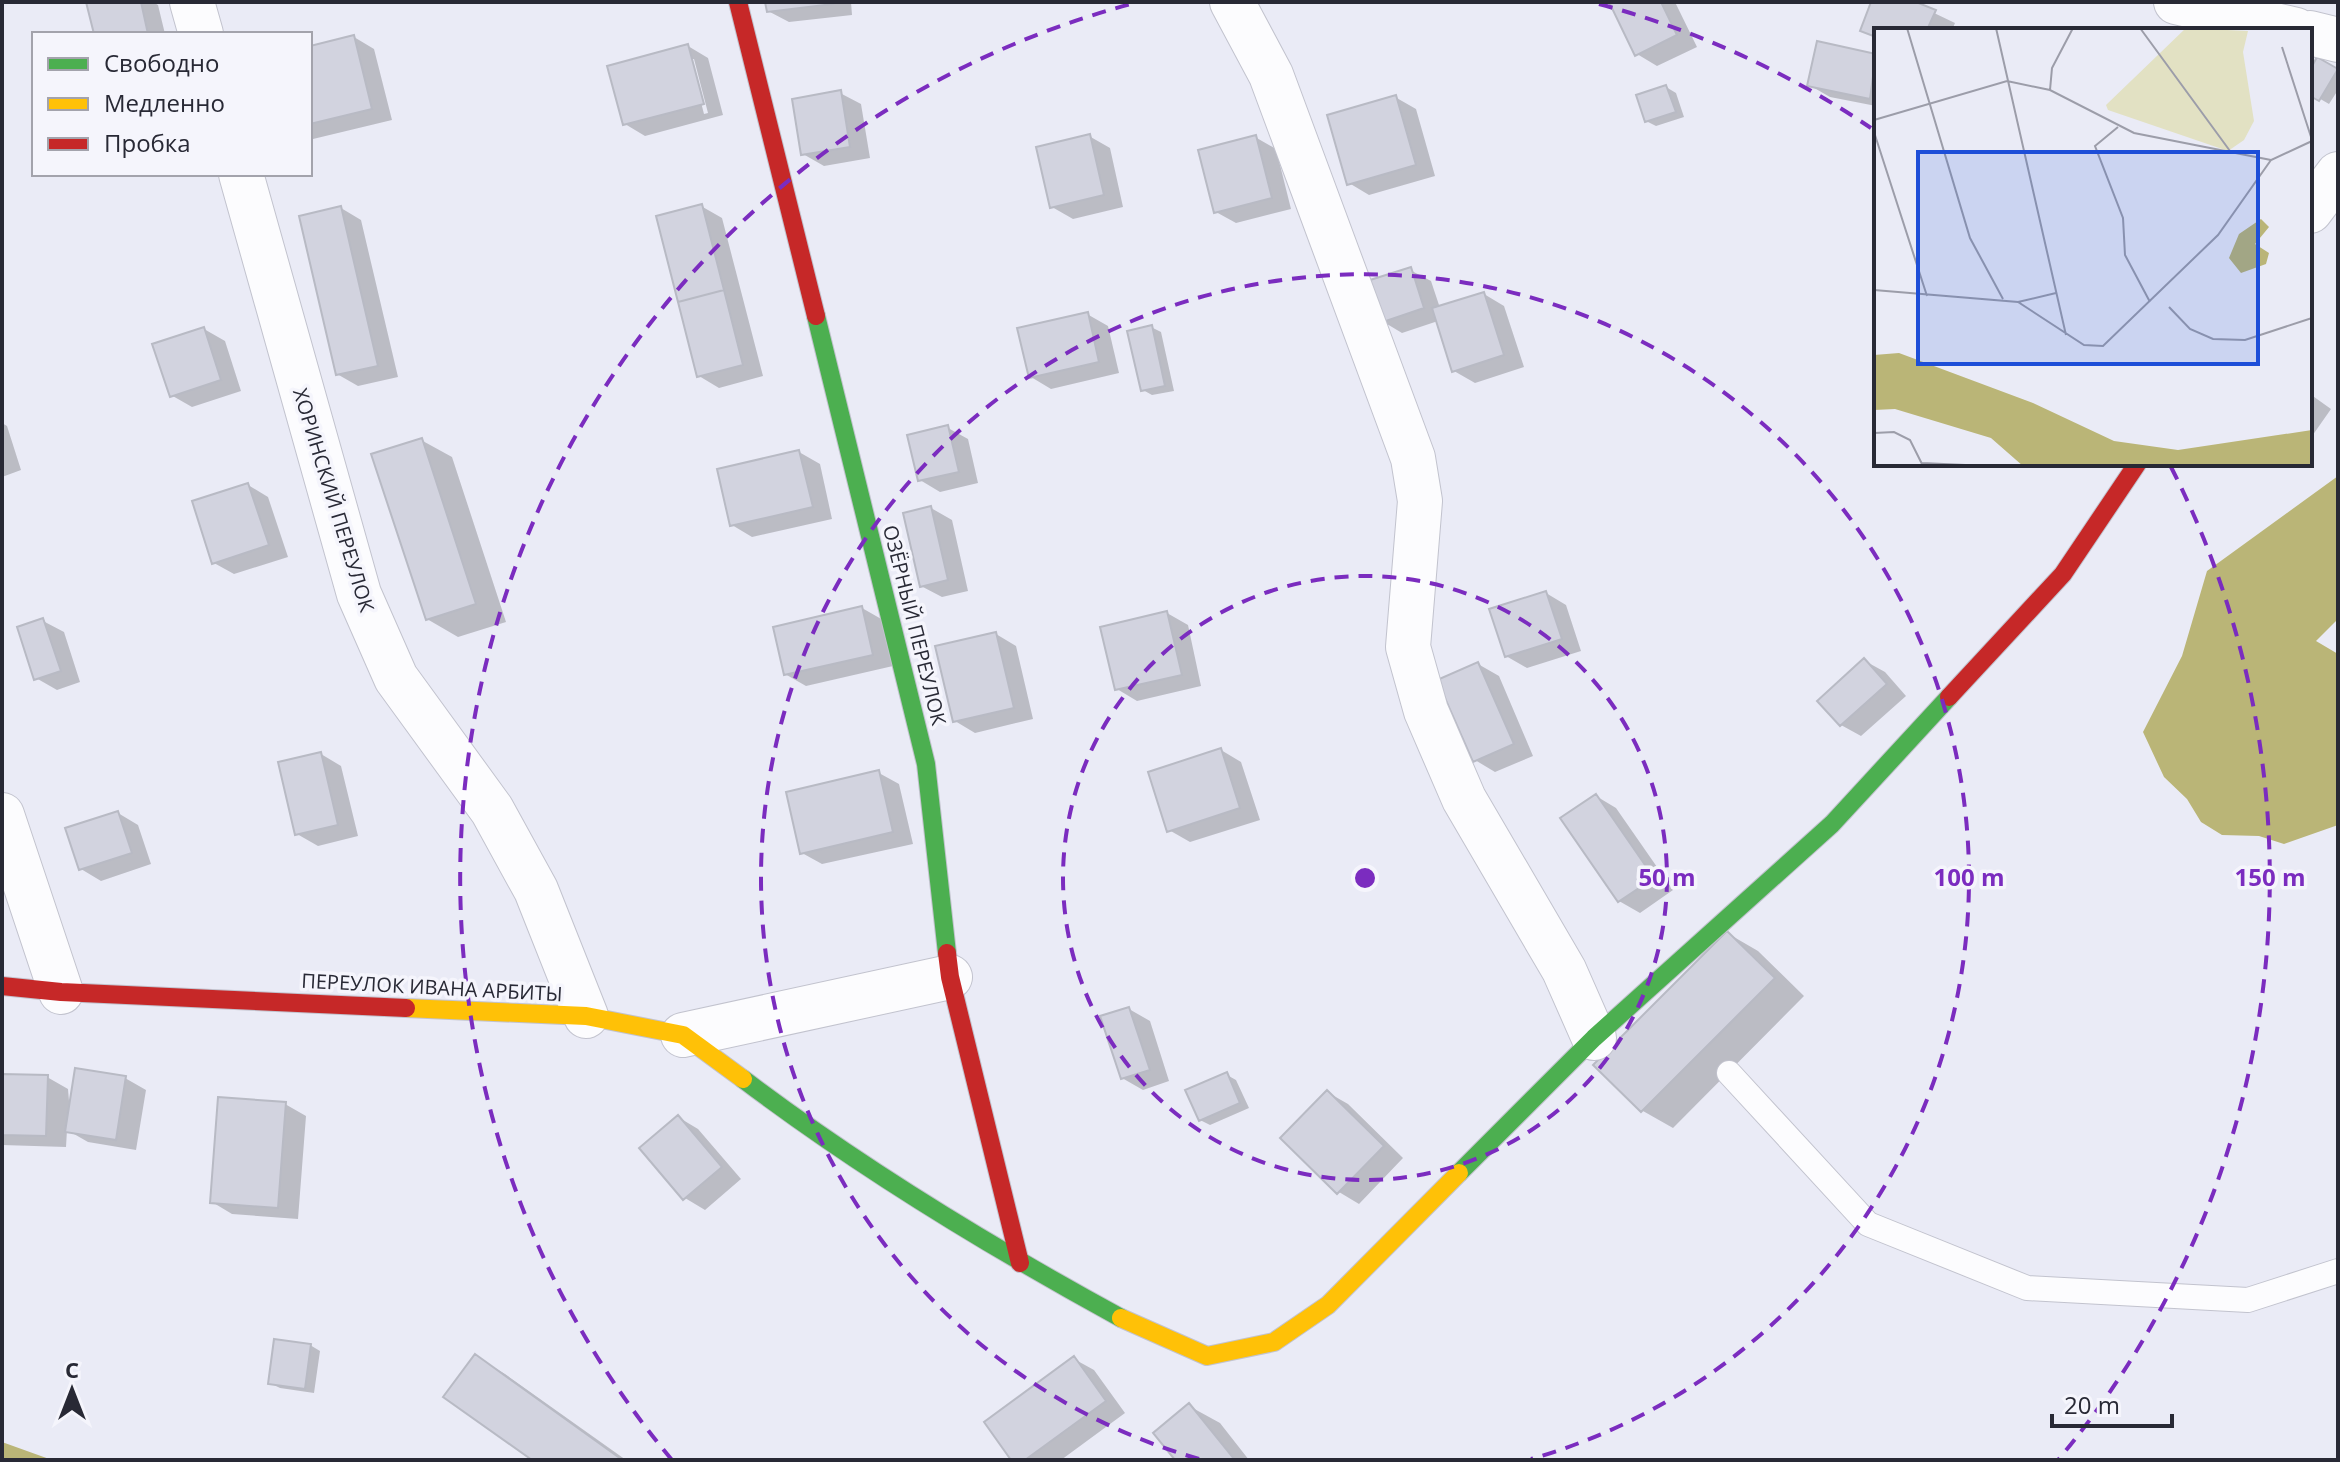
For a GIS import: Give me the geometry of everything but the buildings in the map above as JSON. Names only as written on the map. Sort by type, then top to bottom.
[{"type":"street","points":[[192,2],[200,32]]},
{"type":"street","name":"ОЗЁРНЫЙ ПЕРЕУЛОК","points":[[738,2],[926,764],[950,977],[1020,1263]]},
{"type":"street","points":[[1232,2],[1271,75],[1413,458],[1420,501],[1408,647],[1426,711],[1464,799],[1564,970],[1594,1038]]},
{"type":"street","points":[[2176,2],[2287,28]]},
{"type":"street","points":[[2312,34],[2338,40]]},
{"type":"street","points":[[2312,208],[2338,174]]},
{"type":"street","name":"ХОРИНСКИЙ ПЕРЕУЛОК","points":[[242,176],[359,594],[396,678],[492,810],[536,890],[586,1016]]},
{"type":"street","name":"ПЕРЕУЛОК ИВАНА АРБИТЫ","points":[[2,986],[61,992],[586,1016],[683,1035],[824,1140],[1020,1263],[1144,1330],[1207,1356],[1274,1342],[1328,1305],[1594,1038],[1832,824],[2063,574],[2136,466]]},
{"type":"street","points":[[2,815],[61,992]]},
{"type":"street","points":[[683,1035],[950,977]]},
{"type":"lane","points":[[1729,1073],[1868,1224],[2027,1288],[2248,1300],[2338,1271]]},
{"type":"shaded area","points":[[2338,476],[2338,619],[2316,641],[2338,654],[2338,825],[2284,844],[2259,836],[2222,835],[2201,822],[2187,799],[2164,777],[2143,732],[2182,656],[2207,571]]},
{"type":"shaded area","points":[[2,1442],[52,1460],[2,1460]]},
{"type":"traffic: fast","points":[[816,316],[926,764],[947,953]]},
{"type":"traffic: fast","points":[[1459,1173],[1594,1038],[1832,824],[1949,697]]},
{"type":"traffic: fast","points":[[743,1079],[927,1205],[1121,1318]]},
{"type":"traffic: slow","points":[[406,1008],[586,1016],[683,1035],[743,1079]]},
{"type":"traffic: slow","points":[[1121,1318],[1207,1356],[1274,1342],[1328,1305],[1459,1173]]},
{"type":"traffic: jam","points":[[738,2],[816,316]]},
{"type":"traffic: jam","points":[[1949,697],[2063,574],[2136,466]]},
{"type":"traffic: jam","points":[[947,953],[950,977],[1020,1263]]},
{"type":"traffic: jam","points":[[2,986],[61,992],[406,1008]]}]
